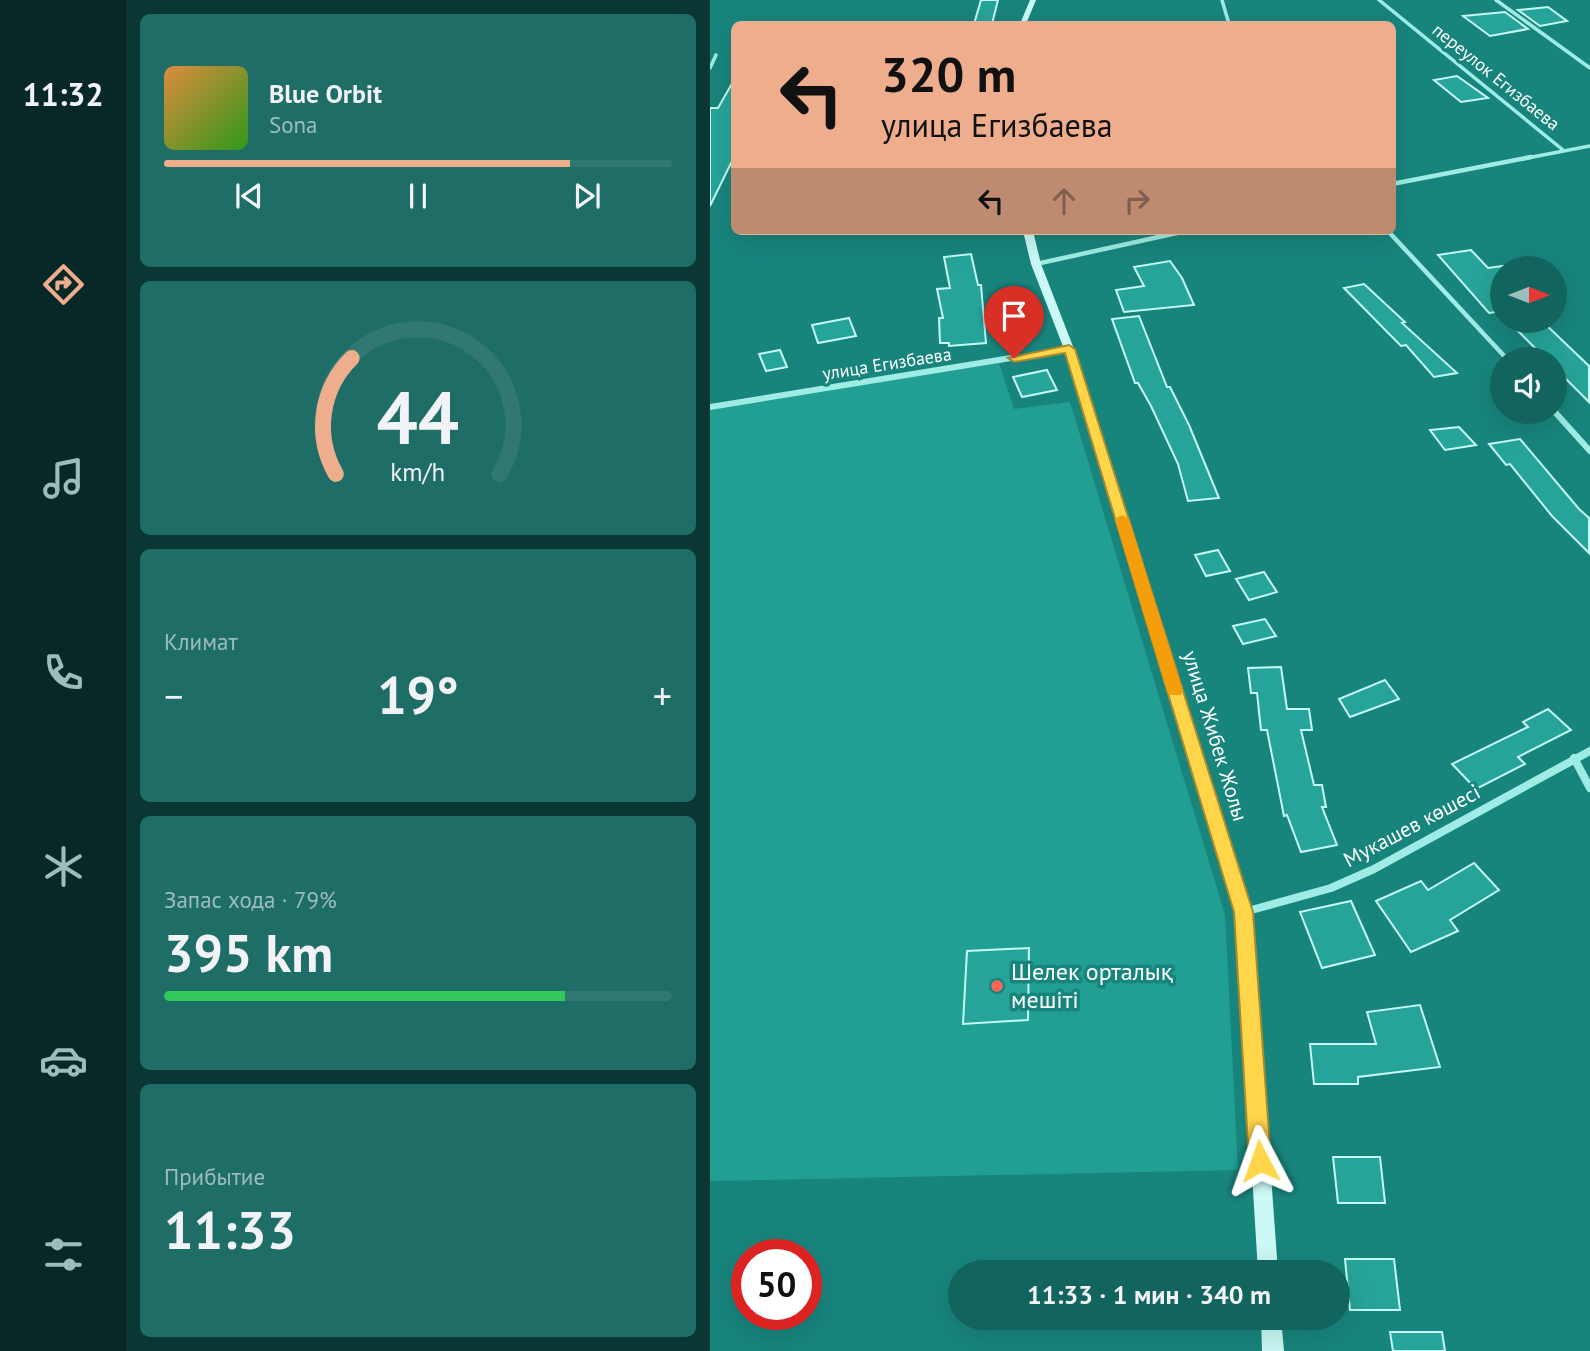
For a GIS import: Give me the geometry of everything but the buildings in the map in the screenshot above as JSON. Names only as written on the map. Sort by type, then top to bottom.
[{"type":"main road","points":[[1024,21],[1033,0]]},
{"type":"main road","name":"улица Жибек Жолы","points":[[1029,235],[1036,264],[1069,349],[1244,912],[1267,1260]]},
{"type":"main road","points":[[1272,1330],[1273,1351]]},
{"type":"street","points":[[1222,0],[1228,21]]},
{"type":"street","name":"переулок Егизбаева","points":[[1379,0],[1563,150]]},
{"type":"street","points":[[1496,0],[1590,68]]},
{"type":"street","points":[[710,68],[716,55]]},
{"type":"street","points":[[1396,183],[1590,146]]},
{"type":"street","points":[[1036,264],[1168,235]]},
{"type":"street","points":[[1392,235],[1496,347]]},
{"type":"street","name":"улица Егизбаева","points":[[710,407],[1069,349]]},
{"type":"street","points":[[1566,424],[1590,451]]},
{"type":"street","name":"Мукашев көшесі","points":[[1244,912],[1331,888],[1374,869],[1590,751]]},
{"type":"street","points":[[1574,758],[1590,788]]},
{"type":"green space","points":[[999,363],[1014,409],[1070,402],[1225,915],[1238,1170],[710,1181],[710,409]]},
{"type":"slow traffic","points":[[1122,519],[1175,691]]},
{"type":"place","name":"Шелек орталық мешіті","points":[[997,986]]},
{"type":"route","points":[[1014,358],[1069,349],[1244,912],[1260,1161]]}]
